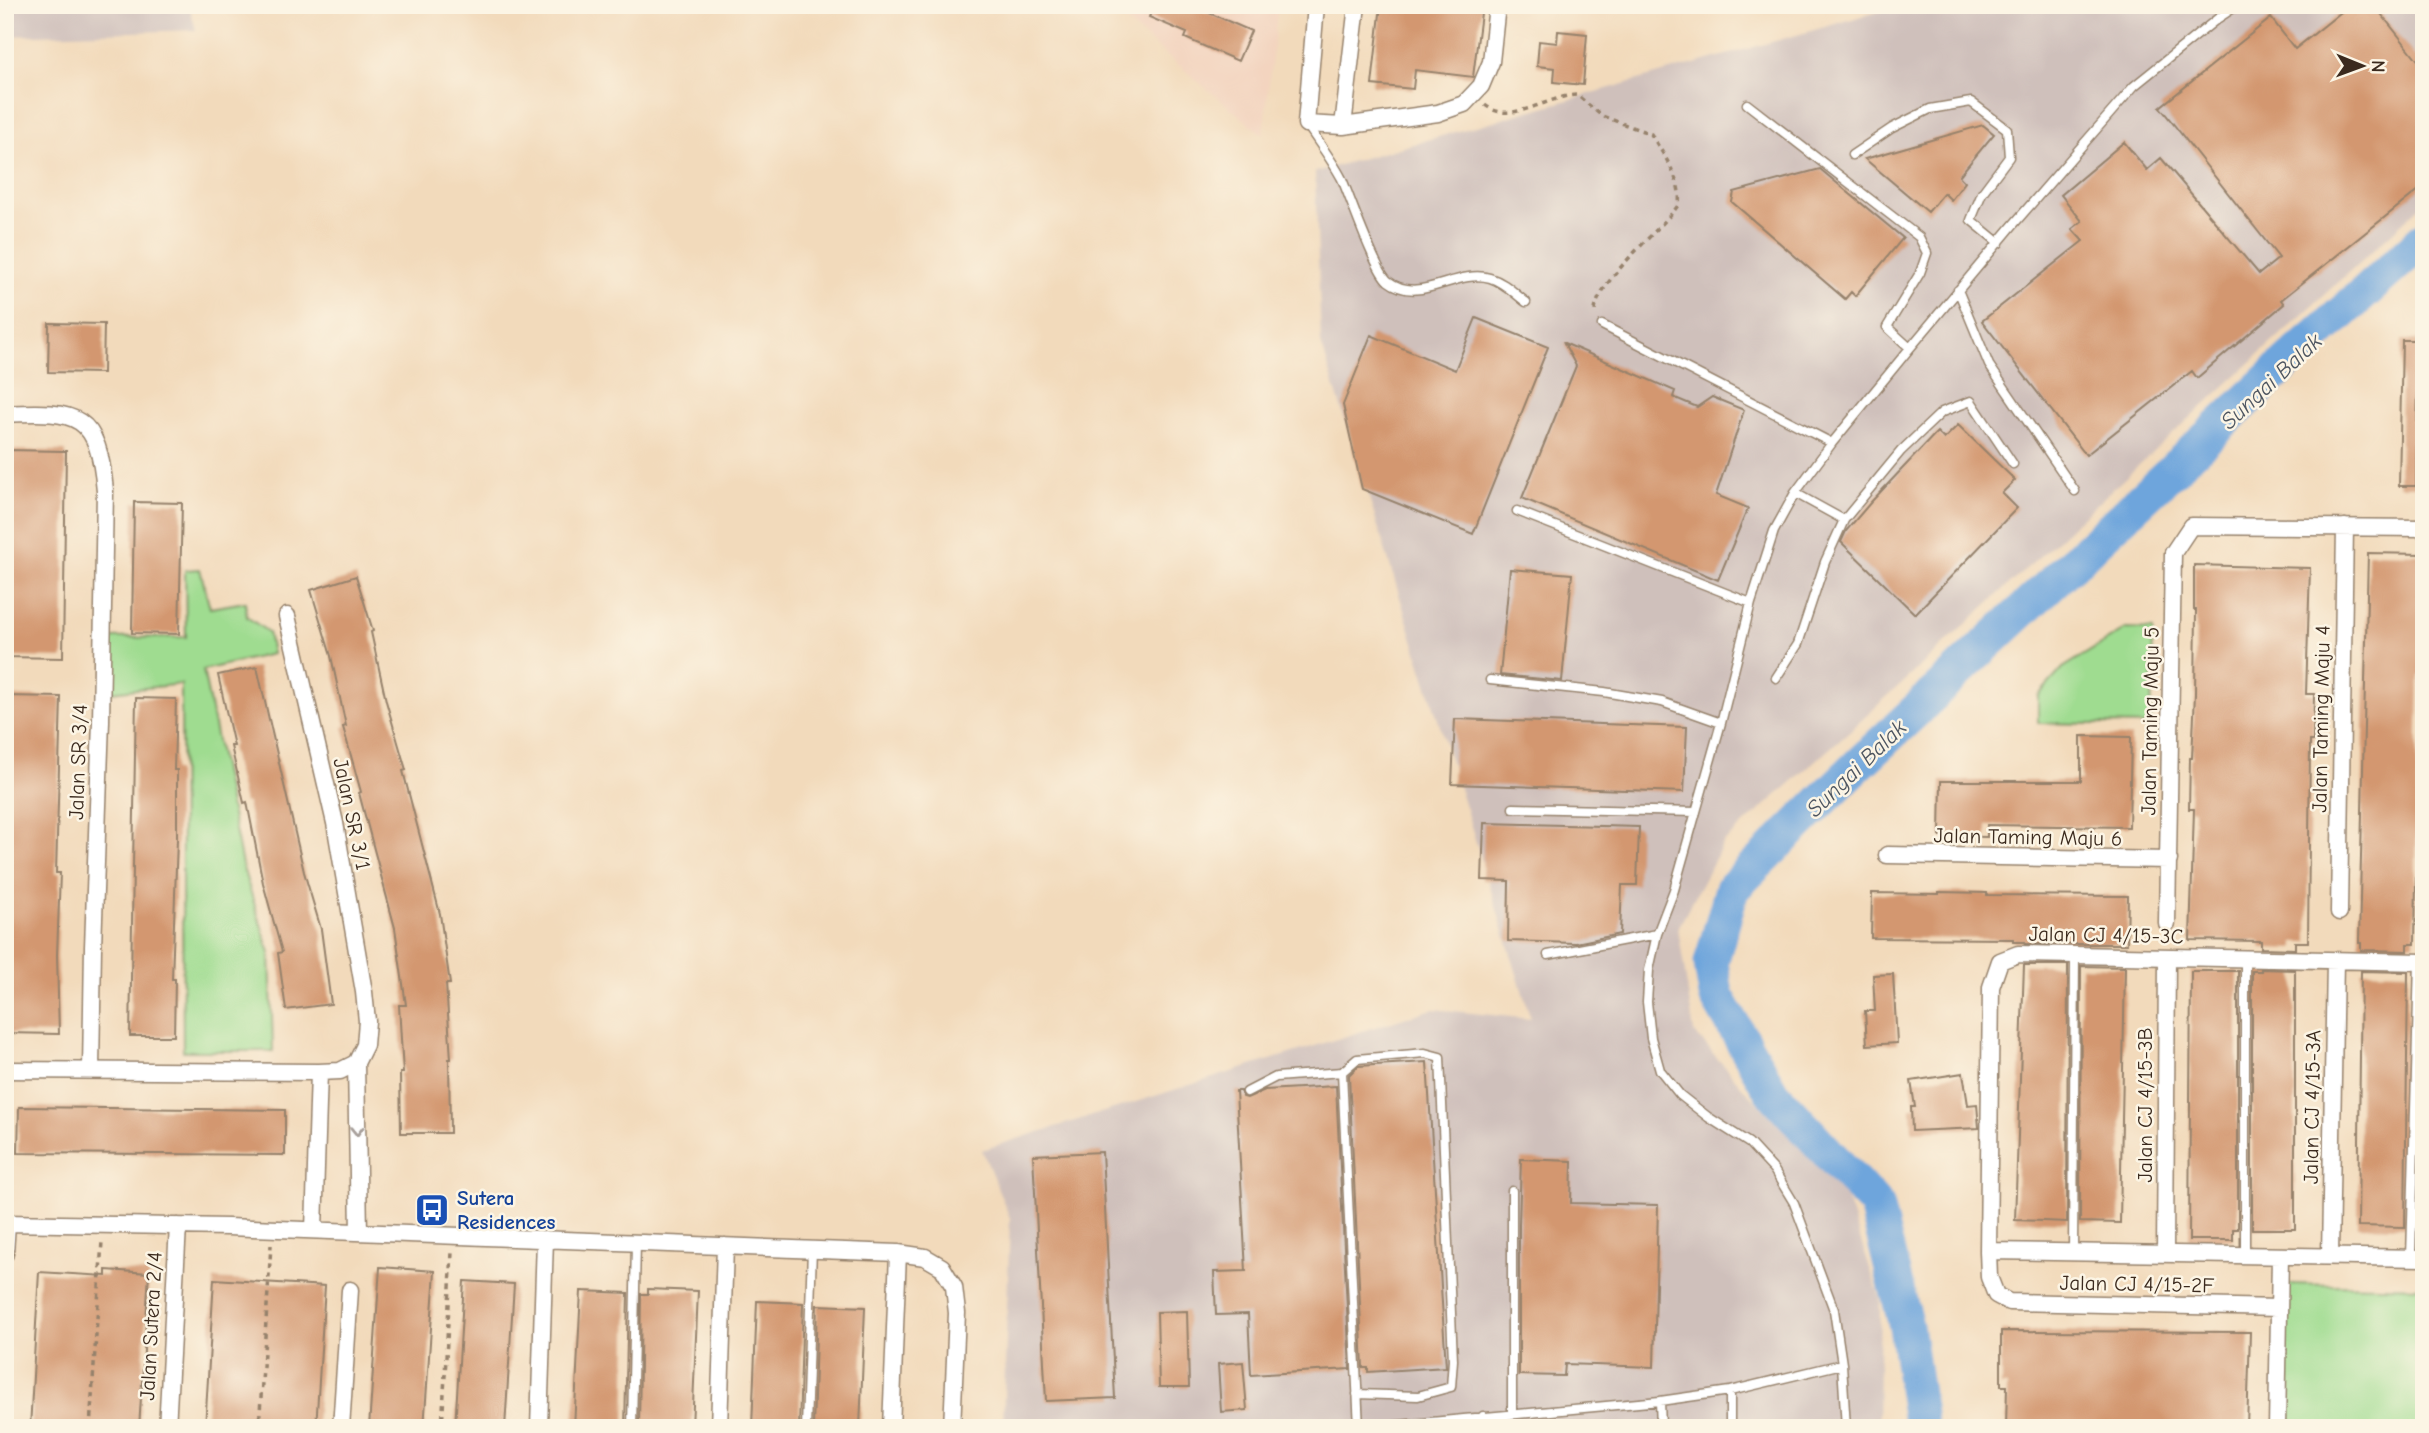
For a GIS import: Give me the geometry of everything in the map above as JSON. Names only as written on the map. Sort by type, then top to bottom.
[{"type":"street","points":[[1316,5],[1306,124],[1343,126],[1438,113],[1464,104],[1481,86],[1492,62],[1497,5]]},
{"type":"street","points":[[1343,126],[1357,5]]},
{"type":"street","name":"Jalan SR 3/4","points":[[5,414],[53,413],[77,419],[92,433],[101,456],[105,491],[102,694],[91,1070]]},
{"type":"street","name":"Jalan Taming Maju 5","points":[[2167,923],[2173,553],[2191,526],[2345,527]]},
{"type":"street","points":[[2345,527],[2424,528]]},
{"type":"street","name":"Jalan Taming Maju 4","points":[[2339,912],[2345,527]]},
{"type":"street","name":"Jalan SR 3/1","points":[[287,616],[335,824],[364,992],[367,1021],[365,1045],[356,1063],[359,1232]]},
{"type":"street","name":"Jalan Taming Maju 6","points":[[1887,855],[2169,860]]},
{"type":"street","name":"Jalan CJ 4/15-3C","points":[[1996,1295],[1989,1277],[1988,1251],[1991,987],[2000,961],[2018,954],[2421,962]]},
{"type":"street","name":"Jalan CJ 4/15-3B","points":[[2165,1254],[2166,957]]},
{"type":"street","name":"Jalan CJ 4/15-3A","points":[[2330,1256],[2335,960]]},
{"type":"street","points":[[5,1070],[319,1072],[340,1071],[356,1063]]},
{"type":"street","points":[[314,1230],[319,1072]]},
{"type":"street","points":[[5,1254],[6,1223],[314,1230],[812,1249],[925,1257],[942,1268],[954,1287],[957,1313],[953,1428]]},
{"type":"street","name":"Jalan Sutera 2/4","points":[[167,1428],[178,1226]]},
{"type":"street","points":[[539,1428],[545,1239]]},
{"type":"street","points":[[719,1428],[725,1246]]},
{"type":"street","points":[[1988,1251],[2418,1258]]},
{"type":"street","points":[[891,1428],[898,1253]]},
{"type":"street","points":[[2277,1428],[2280,1256]]},
{"type":"street","points":[[341,1428],[349,1290]]},
{"type":"street","name":"Jalan CJ 4/15-2F","points":[[1996,1295],[2009,1303],[2279,1308]]},
{"type":"lane","points":[[1846,1428],[1842,1364],[1834,1310],[1794,1203],[1774,1170],[1749,1143],[1680,1095],[1660,1070],[1651,1038],[1647,1002],[1649,970],[1657,934],[1674,890],[1721,723],[1751,603],[1774,531],[1795,494],[1832,443],[1958,290],[2134,86],[2238,5]]},
{"type":"lane","points":[[1852,155],[1892,128],[1930,109],[1971,102],[2007,129],[2009,157],[1982,193],[1971,220],[1999,243]]},
{"type":"lane","points":[[1747,104],[1919,237],[1927,253],[1920,274],[1887,327],[1910,348]]},
{"type":"lane","points":[[1306,124],[1340,176],[1375,261],[1386,279],[1404,290],[1442,285],[1478,276],[1501,282],[1525,302]]},
{"type":"lane","points":[[1958,290],[1989,365],[2074,491]]},
{"type":"lane","points":[[1602,325],[1832,443]]},
{"type":"lane","points":[[1776,678],[1798,643],[1825,562],[1844,520],[1901,451],[1942,412],[1971,401],[2013,464]]},
{"type":"lane","points":[[1795,494],[1844,520]]},
{"type":"lane","points":[[2424,496],[2424,528]]},
{"type":"lane","points":[[1517,511],[1751,603]]},
{"type":"lane","points":[[1490,680],[1604,692],[1662,702],[1721,723]]},
{"type":"lane","points":[[1513,808],[1696,812]]},
{"type":"lane","points":[[1548,955],[1657,934]]},
{"type":"lane","points":[[2073,1253],[2075,955]]},
{"type":"lane","points":[[2245,958],[2245,1255]]},
{"type":"lane","points":[[2418,1258],[2421,962]]},
{"type":"lane","points":[[1247,1092],[1276,1077],[1342,1072],[1357,1059],[1425,1053],[1440,1057],[1453,1360],[1451,1387],[1418,1396],[1357,1394]]},
{"type":"lane","points":[[1342,1072],[1359,1428]]},
{"type":"lane","points":[[1512,1191],[1512,1413]]},
{"type":"lane","points":[[632,1428],[636,1242]]},
{"type":"lane","points":[[806,1428],[812,1249]]},
{"type":"lane","points":[[1366,1428],[1660,1401],[1730,1391],[1842,1364]]},
{"type":"lane","points":[[1730,1391],[1730,1428]]},
{"type":"lane","points":[[1660,1401],[1661,1428]]},
{"type":"lane","points":[[1482,1428],[1483,1416]]},
{"type":"path","points":[[1473,94],[1494,112],[1502,113],[1577,95],[1602,116],[1651,134],[1676,178],[1680,189],[1679,204],[1606,285],[1595,310],[1596,320],[1602,325]]},
{"type":"path","points":[[90,1428],[103,1225]]},
{"type":"path","points":[[259,1428],[272,1229]]},
{"type":"path","points":[[442,1428],[453,1236]]},
{"type":"shaded area","points":[[5,5],[189,5],[196,30],[5,36]]},
{"type":"shaded area","points":[[1106,5],[1278,5],[1263,135]]},
{"type":"shaded area","points":[[1902,5],[2424,5],[2424,203],[1854,727],[1724,842],[1678,928],[1694,1032],[1756,1102],[1843,1188],[1880,1298],[1878,1428],[1003,1428],[1010,1218],[982,1150],[1433,1009],[1531,1019],[1321,343],[1315,172]]},
{"type":"green space","points":[[200,569],[210,608],[245,602],[247,617],[268,632],[272,654],[203,670],[242,865],[270,953],[273,1051],[183,1051],[181,684],[111,692],[110,638],[186,637],[185,570]]},
{"type":"green space","points":[[2126,629],[2153,630],[2151,725],[2038,723],[2038,696],[2063,668]]},
{"type":"green space","points":[[2287,1284],[2424,1287],[2424,1428],[2284,1428]]},
{"type":"building","points":[[1154,5],[1191,5],[1251,31],[1238,61],[1185,38],[1187,33],[1149,17]]},
{"type":"building","points":[[1381,5],[1482,5],[1473,77],[1415,70],[1413,89],[1372,85]]},
{"type":"building","points":[[2350,5],[2374,5],[2424,68],[2424,183],[2420,189],[2281,300],[2284,304],[2197,378],[2192,371],[2086,455],[1982,321],[2083,241],[2072,229],[2082,221],[2061,195],[2124,142],[2147,170],[2161,158],[2259,274],[2279,258],[2160,107],[2271,18],[2295,49]]},
{"type":"building","points":[[1558,31],[1587,34],[1583,85],[1554,82],[1555,68],[1537,66],[1539,41],[1557,43]]},
{"type":"building","points":[[1983,125],[1994,134],[1959,176],[1965,182],[1951,200],[1944,193],[1928,212],[1865,159]]},
{"type":"building","points":[[1820,169],[1903,238],[1855,296],[1851,292],[1845,299],[1732,202],[1734,192]]},
{"type":"building","points":[[1476,318],[1548,347],[1473,534],[1362,489],[1343,405],[1371,335],[1455,370]]},
{"type":"building","points":[[49,323],[104,324],[103,373],[48,372]]},
{"type":"building","points":[[2402,340],[2419,340],[2416,486],[2399,486]]},
{"type":"building","points":[[1564,343],[1675,391],[1673,397],[1697,407],[1712,397],[1744,410],[1716,495],[1748,508],[1718,580],[1522,498],[1576,366]]},
{"type":"building","points":[[1958,425],[2015,480],[2002,493],[2017,508],[1915,614],[1841,542],[1846,531],[1871,502],[1937,432],[1944,439]]},
{"type":"building","points":[[5,450],[66,451],[63,658],[5,657]]},
{"type":"building","points":[[134,502],[182,503],[179,634],[132,633]]},
{"type":"building","points":[[2368,553],[2423,554],[2415,944],[2408,944],[2408,951],[2361,950],[2359,943]]},
{"type":"building","points":[[2194,565],[2310,568],[2306,694],[2314,694],[2313,741],[2310,741],[2308,942],[2295,942],[2295,949],[2261,948],[2261,941],[2190,940],[2194,809],[2189,809],[2195,694]]},
{"type":"building","points":[[1510,569],[1572,574],[1562,681],[1500,675]]},
{"type":"building","points":[[356,576],[373,631],[371,632],[386,701],[406,770],[403,771],[440,914],[450,984],[446,984],[451,1059],[450,1133],[401,1133],[400,1073],[403,1073],[399,1005],[406,1005],[395,928],[343,727],[346,726],[331,656],[311,590]]},
{"type":"building","points":[[257,667],[304,872],[321,929],[331,1004],[286,1010],[278,953],[282,952],[263,883],[247,802],[244,803],[218,675]]},
{"type":"building","points":[[5,696],[61,697],[56,873],[60,873],[57,955],[59,1034],[5,1033]]},
{"type":"building","points":[[136,698],[176,699],[174,770],[177,770],[177,839],[172,979],[175,979],[174,1036],[130,1036]]},
{"type":"building","points":[[1455,719],[1687,727],[1684,792],[1452,784]]},
{"type":"building","points":[[2081,736],[2131,737],[2129,827],[1987,825],[1987,837],[1940,836],[1941,781],[2081,781]]},
{"type":"building","points":[[1484,823],[1639,827],[1637,885],[1622,885],[1620,934],[1576,943],[1508,941],[1509,881],[1482,880]]},
{"type":"building","points":[[1872,893],[2128,896],[2127,944],[2025,944],[2013,942],[2013,939],[1871,938]]},
{"type":"building","points":[[2024,965],[2068,965],[2067,1222],[2015,1220]]},
{"type":"building","points":[[2081,966],[2125,967],[2120,1223],[2080,1222]]},
{"type":"building","points":[[2295,970],[2295,1229],[2252,1229],[2252,971]]},
{"type":"building","points":[[2191,971],[2238,971],[2238,1229],[2233,1229],[2233,1240],[2189,1240]]},
{"type":"building","points":[[2361,971],[2408,972],[2405,1227],[2358,1226]]},
{"type":"building","points":[[1893,974],[1897,1043],[1867,1045],[1865,1011],[1875,1011],[1873,975]]},
{"type":"building","points":[[1427,1062],[1446,1367],[1368,1372],[1368,1368],[1363,1368],[1349,1075],[1358,1066]]},
{"type":"building","points":[[1963,1073],[1968,1105],[1977,1104],[1979,1128],[1912,1131],[1911,1107],[1915,1107],[1911,1081]]},
{"type":"building","points":[[1336,1086],[1350,1369],[1251,1375],[1248,1314],[1216,1315],[1214,1272],[1246,1271],[1236,1091],[1241,1091],[1243,1097],[1247,1098],[1265,1090]]},
{"type":"building","points":[[19,1107],[285,1110],[285,1155],[18,1153]]},
{"type":"building","points":[[1102,1152],[1115,1398],[1046,1401],[1033,1155]]},
{"type":"building","points":[[1521,1159],[1572,1161],[1571,1203],[1658,1205],[1654,1367],[1565,1364],[1564,1376],[1519,1375]]},
{"type":"building","points":[[380,1267],[435,1271],[424,1428],[369,1428]]},
{"type":"building","points":[[106,1270],[149,1273],[139,1428],[30,1428],[39,1272],[106,1276]]},
{"type":"building","points":[[214,1279],[325,1286],[316,1428],[205,1428]]},
{"type":"building","points":[[464,1281],[514,1284],[505,1428],[455,1428]]},
{"type":"building","points":[[648,1289],[698,1291],[692,1428],[639,1428],[641,1294],[648,1294]]},
{"type":"building","points":[[581,1291],[628,1293],[625,1428],[574,1428]]},
{"type":"building","points":[[757,1301],[803,1303],[799,1428],[752,1428]]},
{"type":"building","points":[[817,1305],[865,1307],[860,1428],[813,1428]]},
{"type":"building","points":[[1187,1311],[1189,1387],[1159,1387],[1157,1312]]},
{"type":"building","points":[[2001,1331],[2250,1332],[2247,1428],[2006,1428],[2007,1386],[2001,1386]]},
{"type":"building","points":[[1243,1362],[1247,1410],[1221,1412],[1218,1364]]},
{"type":"waterway","name":"Sungai Balak","points":[[1921,1428],[1906,1326],[1876,1205],[1771,1091],[1716,995],[1711,963],[1732,889],[1859,764],[2294,356],[2424,239]]},
{"type":"place","name":"Sutera Residences","points":[[432,1210]]}]
